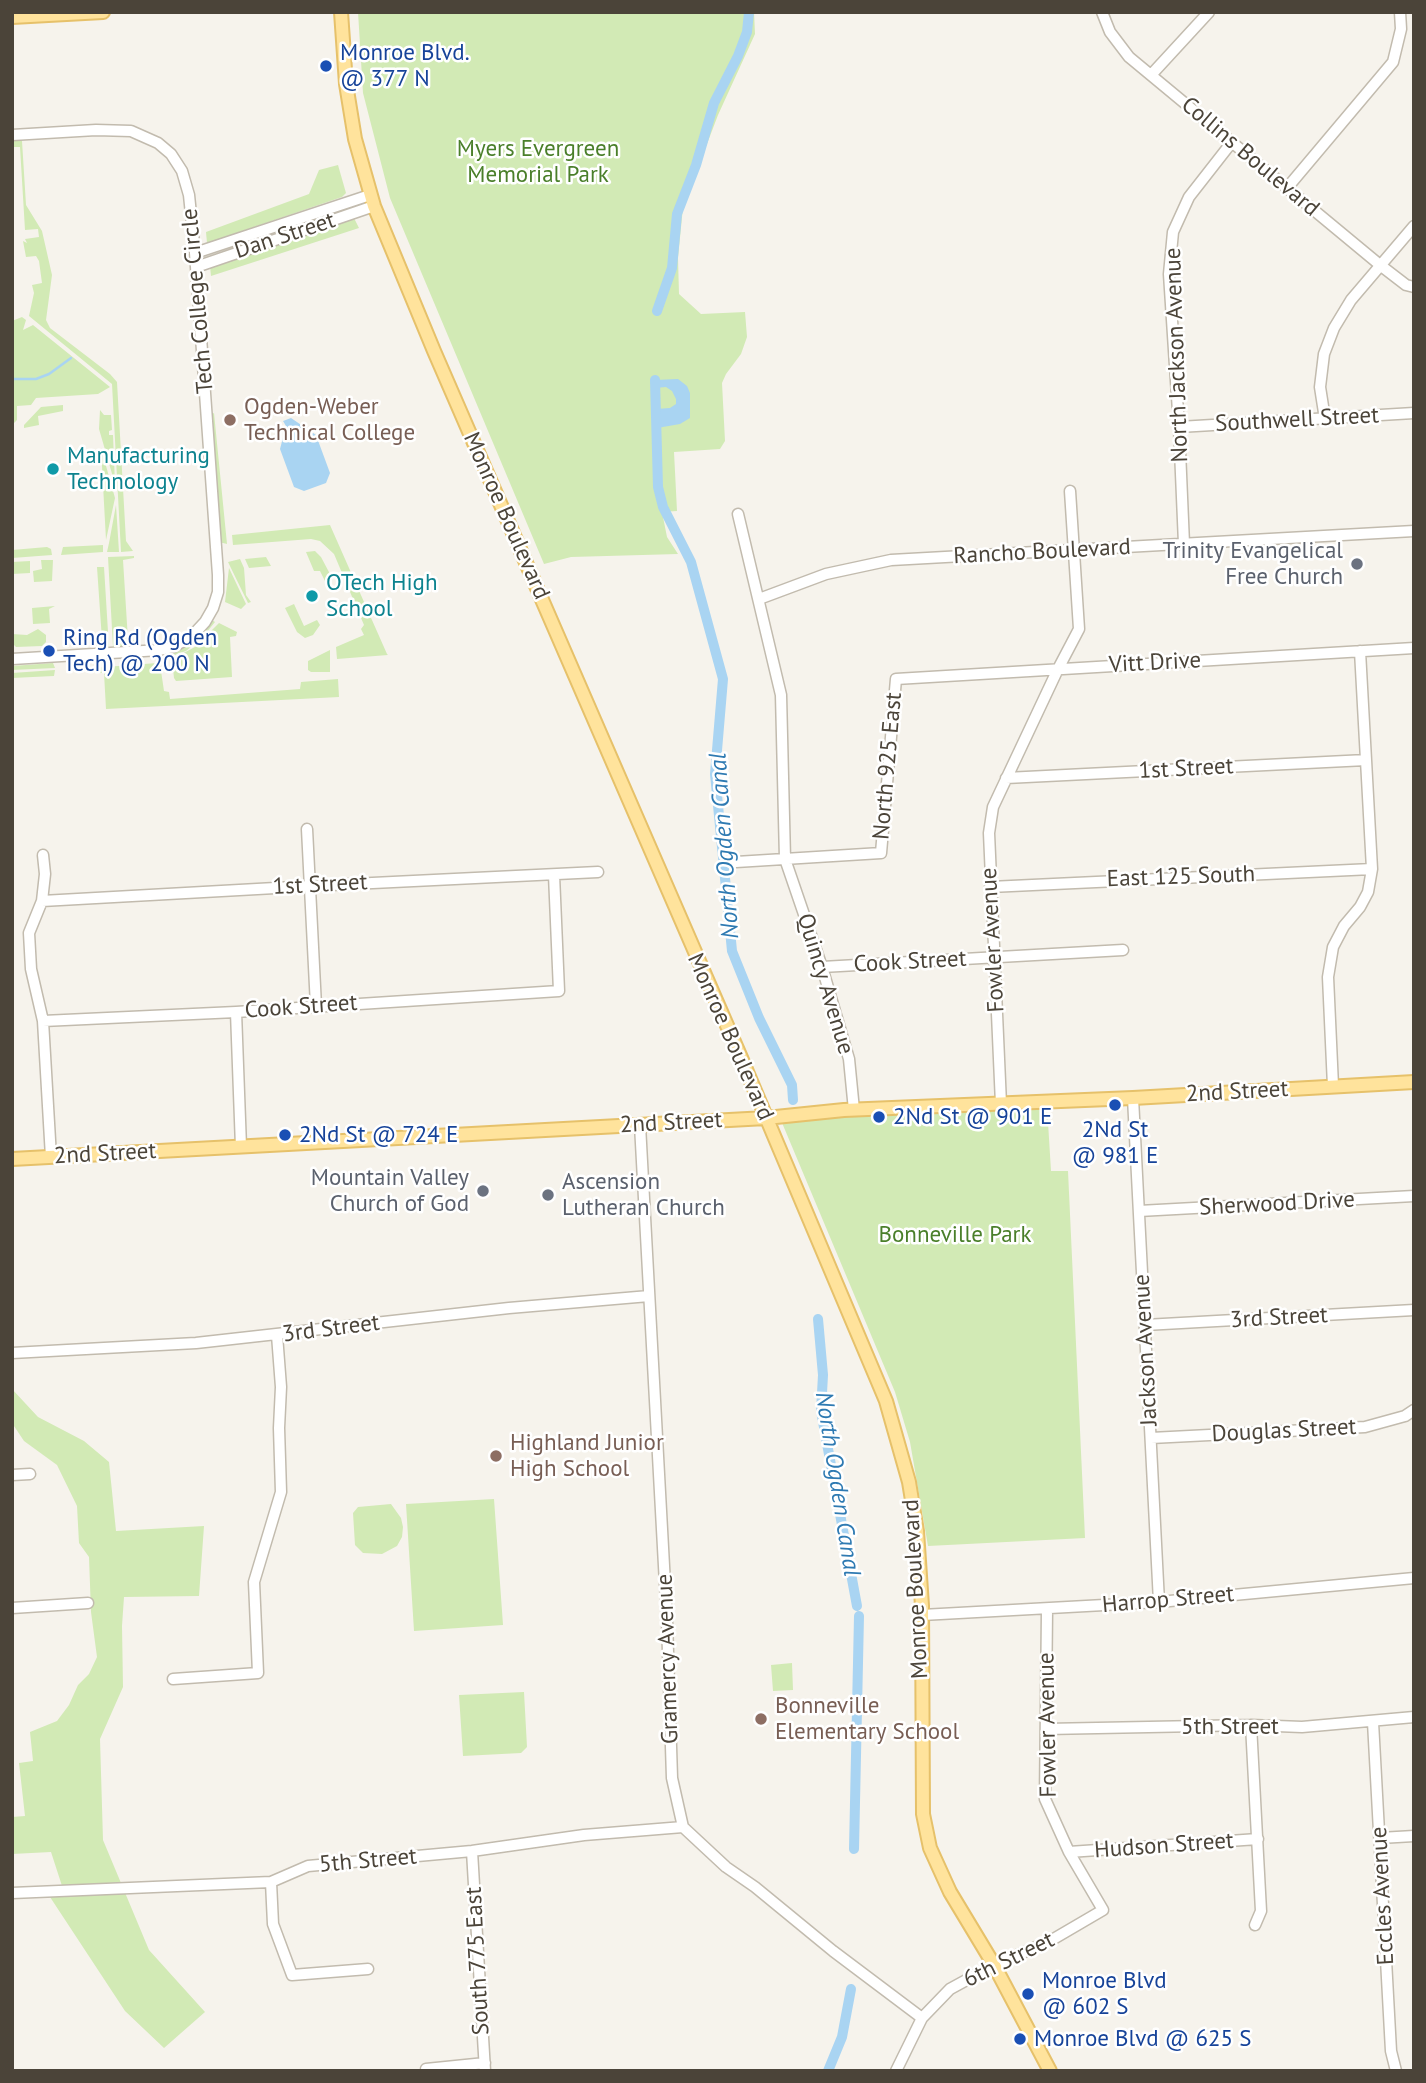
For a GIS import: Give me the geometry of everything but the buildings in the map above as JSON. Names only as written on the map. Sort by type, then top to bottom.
[{"type":"main road","points":[[12,17],[103,12]]},
{"type":"main road","name":"Monroe Boulevard","points":[[341,12],[348,98],[355,139],[372,200],[438,361],[875,1372],[896,1434],[916,1521],[922,1615],[922,1779],[926,1832],[940,1875],[994,1965],[1050,2071]]},
{"type":"main road","name":"2nd Street","points":[[12,1159],[766,1118],[854,1110],[1414,1082]]},
{"type":"street","name":"Collins Boulevard","points":[[1102,12],[1110,32],[1129,57],[1380,265],[1414,288]]},
{"type":"street","points":[[1151,75],[1209,12]]},
{"type":"street","points":[[1287,188],[1394,62],[1401,29],[1400,12]]},
{"type":"street","name":"Tech College Circle","points":[[12,135],[122,130],[142,134],[158,143],[177,163],[186,182],[190,195],[195,253],[218,575],[214,608],[192,636],[173,647],[151,651],[12,659]]},
{"type":"street","name":"North Jackson Avenue","points":[[1184,544],[1180,427],[1169,274],[1173,232],[1189,197],[1232,142]]},
{"type":"street","name":"Dan Street","points":[[195,253],[372,200]]},
{"type":"street","name":"Dan Street","points":[[196,267],[372,200]]},
{"type":"street","points":[[1325,419],[1320,387],[1324,354],[1334,328],[1345,309],[1414,226]]},
{"type":"street","name":"Southwell Street","points":[[1180,427],[1414,413]]},
{"type":"street","name":"Fowler Avenue","points":[[1001,1104],[990,887],[991,820],[993,807],[1006,778],[1079,629],[1070,491]]},
{"type":"street","name":"Quincy Avenue","points":[[738,514],[781,695],[785,859],[822,967],[849,1059],[854,1110]]},
{"type":"street","name":"Rancho Boulevard","points":[[759,599],[826,574],[891,560],[1414,531]]},
{"type":"street","name":"Vitt Drive","points":[[896,679],[1414,648]]},
{"type":"street","points":[[1333,1086],[1328,978],[1333,947],[1368,892],[1372,869],[1360,651]]},
{"type":"street","name":"North 925 East","points":[[785,859],[881,853],[896,679]]},
{"type":"street","name":"1st Street","points":[[1006,778],[1366,760]]},
{"type":"street","points":[[307,829],[316,1006]]},
{"type":"street","points":[[43,855],[45,874],[42,901],[29,933],[30,969],[43,1021],[51,1157]]},
{"type":"street","points":[[736,862],[785,859]]},
{"type":"street","name":"East 125 South","points":[[990,887],[1372,869]]},
{"type":"street","name":"1st Street","points":[[42,901],[598,872]]},
{"type":"street","name":"Cook Street","points":[[43,1021],[236,1012],[559,990],[554,874]]},
{"type":"street","name":"Cook Street","points":[[822,967],[1123,950]]},
{"type":"street","points":[[236,1012],[242,1147]]},
{"type":"street","name":"Jackson Avenue","points":[[1133,1098],[1159,1602]]},
{"type":"street","name":"Gramercy Avenue","points":[[640,1125],[667,1624],[671,1778],[683,1827]]},
{"type":"street","name":"Sherwood Drive","points":[[1139,1212],[1414,1196]]},
{"type":"street","name":"3rd Street","points":[[12,1353],[196,1343],[509,1308],[649,1296]]},
{"type":"street","name":"3rd Street","points":[[1145,1325],[1414,1311]]},
{"type":"street","points":[[173,1679],[258,1673],[254,1582],[281,1492],[281,1387],[277,1335]]},
{"type":"street","name":"Douglas Street","points":[[1151,1438],[1365,1427],[1405,1416],[1414,1410]]},
{"type":"street","points":[[12,1475],[30,1474]]},
{"type":"street","name":"Harrop Street","points":[[922,1615],[1159,1602],[1414,1578]]},
{"type":"street","points":[[12,1608],[88,1603]]},
{"type":"street","name":"Fowler Avenue","points":[[1047,1610],[1045,1799],[1069,1852],[1103,1910]]},
{"type":"street","name":"5th Street","points":[[1046,1729],[1251,1725],[1302,1727],[1414,1717]]},
{"type":"street","name":"Eccles Avenue","points":[[1373,1721],[1391,2051],[1396,2071]]},
{"type":"street","points":[[1251,1725],[1261,1911],[1255,1925]]},
{"type":"street","points":[[683,1827],[726,1867],[922,2018],[896,2071]]},
{"type":"street","name":"5th Street","points":[[12,1894],[271,1882],[308,1866],[472,1851],[584,1835],[683,1827]]},
{"type":"street","points":[[1380,1838],[1414,1836]]},
{"type":"street","name":"Hudson Street","points":[[1069,1852],[1258,1839]]},
{"type":"street","name":"South 775 East","points":[[472,1851],[485,2067]]},
{"type":"street","points":[[271,1882],[273,1924],[292,1975],[368,1969]]},
{"type":"street","name":"6th Street","points":[[922,2018],[950,1989],[994,1965],[1050,1941],[1103,1910]]},
{"type":"street","points":[[426,2069],[485,2067]]},
{"type":"green space","name":"Myers Evergreen Memorial Park","points":[[358,12],[754,12],[755,34],[718,115],[683,207],[678,258],[679,294],[701,314],[745,312],[747,337],[741,354],[722,383],[725,441],[720,449],[674,452],[677,511],[662,512],[667,537],[678,554],[571,557],[544,564],[390,198],[363,93]]},
{"type":"green space","points":[[12,140],[22,141],[26,205],[42,231],[52,275],[46,320],[50,328],[117,382],[126,541],[133,551],[121,552],[112,384],[29,316],[34,293],[32,285],[42,283],[39,261],[36,256],[26,257],[23,241],[27,243],[25,239],[39,237],[38,229],[25,230],[20,147],[12,147]]},
{"type":"green space","points":[[338,165],[346,193],[342,197],[207,243],[206,232],[309,194],[319,170]]},
{"type":"green space","points":[[340,207],[341,210],[208,255],[208,254]]},
{"type":"green space","points":[[354,218],[359,228],[211,276],[210,266]]},
{"type":"green space","points":[[22,317],[26,320],[23,330],[33,325],[110,387],[98,394],[36,398],[31,405],[17,406],[17,420],[12,425],[12,321]]},
{"type":"green space","points":[[63,405],[63,411],[38,416],[39,425],[24,428],[41,407]]},
{"type":"green space","points":[[100,410],[104,415],[111,415],[112,430],[109,435],[113,435],[115,484],[99,429]]},
{"type":"green space","points":[[214,413],[227,544],[219,542],[210,415]]},
{"type":"green space","points":[[101,448],[115,498],[106,540]]},
{"type":"green space","points":[[116,505],[119,552],[107,552],[109,543]]},
{"type":"green space","points":[[330,525],[388,655],[337,659],[336,647],[364,635],[361,629],[364,625],[334,554],[320,541],[311,539],[233,545],[232,535]]},
{"type":"green space","points":[[103,545],[103,552],[61,555],[63,547]]},
{"type":"green space","points":[[47,547],[51,549],[52,555],[12,558],[12,550]]},
{"type":"green space","points":[[315,551],[330,574],[327,585],[320,571],[314,571],[306,552]]},
{"type":"green space","points":[[134,556],[123,560],[128,640],[134,640],[135,644],[133,647],[113,647],[108,557]]},
{"type":"green space","points":[[266,557],[271,566],[249,568],[245,559]]},
{"type":"green space","points":[[240,559],[244,568],[246,595],[251,602],[248,603],[228,562]]},
{"type":"green space","points":[[41,560],[53,560],[52,581],[34,582],[33,571],[42,569]]},
{"type":"green space","points":[[30,561],[30,573],[12,574],[12,562]]},
{"type":"green space","points":[[97,567],[104,567],[109,648],[98,648],[95,645],[95,641],[102,640]]},
{"type":"green space","points":[[229,568],[246,604],[241,609],[225,602]]},
{"type":"green space","points":[[294,604],[304,626],[317,620],[320,625],[313,635],[305,638],[297,632],[285,608]]},
{"type":"green space","points":[[55,606],[49,609],[50,623],[33,624],[32,608]]},
{"type":"green space","points":[[212,620],[215,622],[202,638],[186,651],[172,656],[173,652],[190,643]]},
{"type":"green space","points":[[219,623],[237,632],[236,636],[230,637],[232,677],[176,681],[172,659],[195,647]]},
{"type":"green space","points":[[38,629],[46,635],[46,642],[42,646],[16,647],[12,643],[12,634],[27,635]]},
{"type":"green space","points":[[330,650],[330,672],[308,670],[308,661]]},
{"type":"green space","points":[[53,663],[55,668],[12,670],[12,666]]},
{"type":"green space","points":[[160,664],[164,691],[169,692],[170,699],[300,689],[301,682],[338,679],[339,697],[106,709],[104,673],[94,673],[92,668]]},
{"type":"green space","points":[[55,670],[54,676],[12,678],[12,673]]},
{"type":"green space","name":"Bonneville Park","points":[[1047,1106],[1051,1171],[1068,1171],[1085,1538],[928,1546],[910,1442],[895,1392],[780,1118]]},
{"type":"green space","points":[[12,1389],[38,1417],[84,1441],[109,1462],[116,1531],[204,1526],[199,1596],[124,1597],[123,1687],[100,1739],[103,1840],[149,1950],[205,2012],[164,2048],[125,2011],[50,1897],[63,1889],[51,1852],[12,1854],[12,1817],[25,1816],[19,1763],[33,1761],[30,1732],[57,1721],[69,1705],[78,1685],[89,1674],[97,1657],[91,1612],[89,1557],[79,1543],[77,1506],[57,1465],[24,1441],[12,1423]]},
{"type":"green space","points":[[494,1499],[503,1625],[414,1631],[406,1504]]},
{"type":"green space","points":[[391,1504],[401,1518],[403,1527],[397,1546],[382,1554],[363,1553],[355,1545],[353,1513],[358,1507]]},
{"type":"green space","points":[[792,1663],[793,1690],[773,1691],[771,1665]]},
{"type":"green space","points":[[524,1692],[527,1747],[521,1753],[463,1756],[459,1695]]},
{"type":"water","points":[[678,379],[687,386],[690,393],[690,418],[680,424],[657,428],[656,409],[670,408],[676,404],[676,399],[666,387],[655,388],[655,380]]},
{"type":"water","points":[[291,418],[316,435],[330,473],[326,483],[304,491],[294,487],[280,449],[286,426],[283,421]]},
{"type":"waterway","name":"North Ogden Canal","points":[[657,311],[672,268],[677,214],[696,165],[714,103],[747,32],[749,12]]},
{"type":"waterway","points":[[12,379],[36,379],[49,374],[71,358]]},
{"type":"waterway","name":"North Ogden Canal","points":[[655,380],[658,487],[663,507],[691,562],[723,679],[715,774],[732,951],[759,1018],[792,1085],[793,1100]]},
{"type":"waterway","name":"North Ogden Canal","points":[[818,1319],[823,1375],[821,1411],[857,1606]]},
{"type":"waterway","name":"North Ogden Canal","points":[[854,1849],[859,1616]]},
{"type":"waterway","name":"North Ogden Canal","points":[[828,2071],[842,2037],[851,1989]]},
{"type":"place","name":"Monroe Blvd. @ 377 N","points":[[326,66]]},
{"type":"place","name":"Ogden-Weber Technical College","points":[[230,420]]},
{"type":"place","name":"Manufacturing Technology","points":[[53,469]]},
{"type":"place","name":"Trinity Evangelical Free Church","points":[[1357,564]]},
{"type":"place","name":"OTech High School","points":[[312,596]]},
{"type":"place","name":"Ring Rd (Ogden Tech) @ 200 N","points":[[49,651]]},
{"type":"place","name":"2Nd St @ 981 E","points":[[1115,1105]]},
{"type":"place","name":"2Nd St @ 901 E","points":[[879,1117]]},
{"type":"place","name":"2Nd St @ 724 E","points":[[285,1135]]},
{"type":"place","name":"Mountain Valley Church of God","points":[[483,1191]]},
{"type":"place","name":"Ascension Lutheran Church","points":[[548,1195]]},
{"type":"place","name":"Highland Junior High School","points":[[496,1456]]},
{"type":"place","name":"Bonneville Elementary School","points":[[761,1719]]},
{"type":"place","name":"Monroe Blvd @ 602 S","points":[[1028,1994]]},
{"type":"place","name":"Monroe Blvd @ 625 S","points":[[1020,2039]]}]
